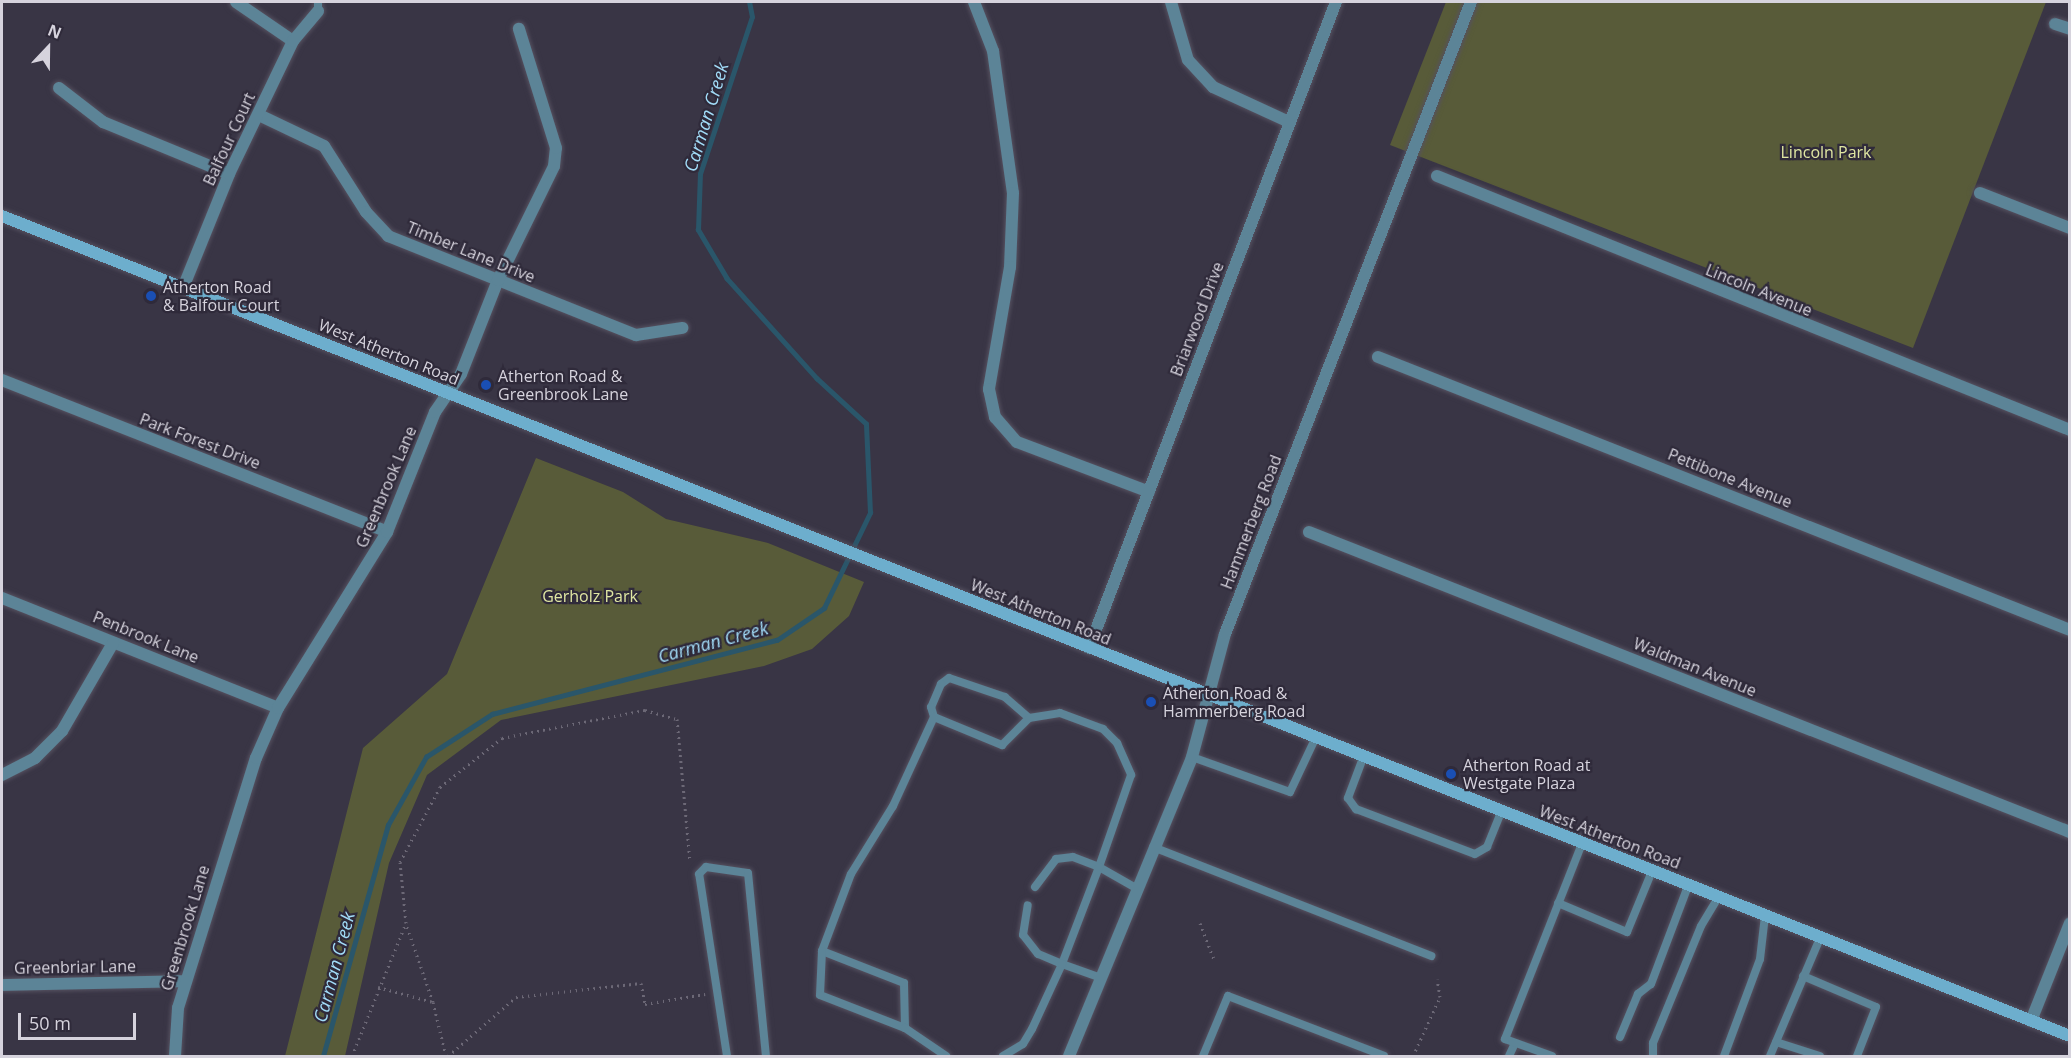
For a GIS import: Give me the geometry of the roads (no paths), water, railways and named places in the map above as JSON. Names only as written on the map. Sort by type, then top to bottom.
[{"type":"street","points":[[236,2],[293,41]]},
{"type":"street","points":[[974,2],[993,51],[1013,192],[1010,267],[989,390],[996,417],[1017,442],[1149,492]]},
{"type":"street","points":[[1171,2],[1188,60],[1213,87],[1289,122]]},
{"type":"street","name":"Briarwood Drive","points":[[1089,648],[1336,2]]},
{"type":"street","name":"Hammerberg Road","points":[[1070,1056],[1136,888],[1192,757],[1225,634],[1471,2]]},
{"type":"street","name":"Balfour Court","points":[[183,288],[229,174],[293,41],[318,6]]},
{"type":"street","points":[[2055,24],[2070,29]]},
{"type":"street","name":"Greenbrook Lane","points":[[175,1056],[186,981],[256,758],[278,708],[387,532],[435,412],[461,374],[498,280],[554,166],[556,148],[519,29]]},
{"type":"street","points":[[59,88],[103,122],[229,174]]},
{"type":"street","name":"Timber Lane Drive","points":[[259,115],[324,146],[366,212],[388,237],[636,335],[682,328]]},
{"type":"street","name":"Lincoln Avenue","points":[[1437,176],[2070,430]]},
{"type":"street","points":[[1980,193],[2070,228]]},
{"type":"street","name":"West Atherton Road","points":[[2,216],[1209,697],[2070,1036]]},
{"type":"street","name":"Pettibone Avenue","points":[[1378,357],[2070,630]]},
{"type":"street","name":"Park Forest Drive","points":[[2,380],[387,532]]},
{"type":"street","name":"Waldman Avenue","points":[[1309,532],[2070,832]]},
{"type":"street","name":"Penbrook Lane","points":[[2,598],[278,708]]},
{"type":"street","points":[[2,776],[35,758],[62,731],[113,643]]},
{"type":"street","points":[[2031,1021],[2070,923]]},
{"type":"street","name":"Greenbriar Lane","points":[[2,985],[186,981]]},
{"type":"lane","points":[[945,1056],[905,1028],[820,995],[822,951],[851,873],[893,806],[934,717],[931,707],[941,684],[950,678],[1005,698],[1029,718]]},
{"type":"lane","points":[[934,717],[1002,745],[1029,718],[1060,713],[1085,719],[1118,743],[1127,760],[1131,775],[1127,796],[1062,964],[1023,1044],[1003,1056]]},
{"type":"lane","points":[[1192,757],[1290,792],[1315,739]]},
{"type":"lane","points":[[1363,758],[1348,798],[1356,809],[1475,854],[1487,847],[1501,812]]},
{"type":"lane","points":[[1552,1056],[1505,1039],[1582,844]]},
{"type":"lane","points":[[1153,847],[1431,956]]},
{"type":"lane","points":[[1035,887],[1056,859],[1073,857],[1099,867],[1136,888]]},
{"type":"lane","points":[[726,1056],[699,874],[706,867],[747,873],[766,1056]]},
{"type":"lane","points":[[1558,903],[1627,932],[1652,871]]},
{"type":"lane","points":[[1620,1037],[1638,994],[1651,984],[1688,886]]},
{"type":"lane","points":[[1652,1056],[1701,926],[1718,898]]},
{"type":"lane","points":[[1028,905],[1023,935],[1038,954],[1101,978]]},
{"type":"lane","points":[[1724,1056],[1760,959],[1765,916]]},
{"type":"lane","points":[[1770,1056],[1820,938]]},
{"type":"lane","points":[[822,951],[904,983],[905,1028]]},
{"type":"lane","points":[[1803,975],[1876,1007],[1857,1056]]},
{"type":"lane","points":[[1203,1056],[1227,996],[1384,1056]]},
{"type":"lane","points":[[1776,1042],[1820,1056]]},
{"type":"lane","points":[[1509,1056],[1515,1043]]},
{"type":"waterway","name":"Carman Creek","points":[[323,1056],[388,825],[426,757],[492,714],[777,640],[824,608],[870,513],[866,424],[817,379],[727,279],[698,230],[700,174],[752,17],[749,2]]},
{"type":"place","name":"Atherton Road & Balfour Court","points":[[151,296]]},
{"type":"place","name":"Atherton Road & Greenbrook Lane","points":[[486,385]]},
{"type":"place","name":"Atherton Road & Hammerberg Road","points":[[1151,702]]},
{"type":"place","name":"Atherton Road at Westgate Plaza","points":[[1451,774]]},
{"type":"park label","name":"Lincoln Park","points":[[1826,152]]},
{"type":"park label","name":"Gerholz Park","points":[[590,596]]}]
